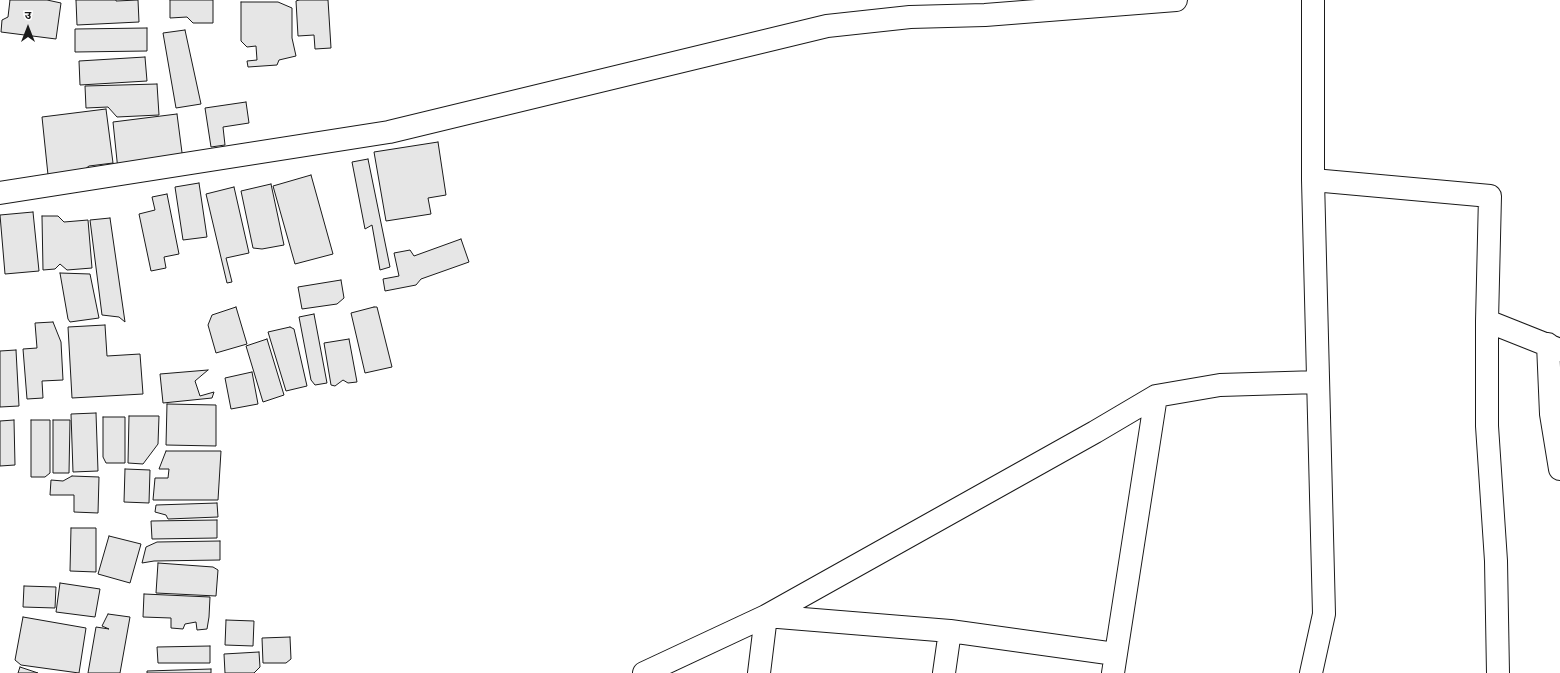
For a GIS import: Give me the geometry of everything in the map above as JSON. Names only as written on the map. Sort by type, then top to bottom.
[{"type":"street","points":[[0,193],[390,132],[827,26],[910,17],[985,15],[1176,0]]},
{"type":"street","points":[[1311,673],[1324,614],[1314,180],[1313,0]]},
{"type":"street","points":[[1314,180],[1490,196],[1487,321],[1487,426],[1496,561],[1498,673]]},
{"type":"street","points":[[1487,321],[1554,347],[1551,414],[1560,469]]},
{"type":"street","points":[[644,673],[766,616],[1088,436],[1156,396],[1220,385],[1318,382]]},
{"type":"street","points":[[766,616],[950,631],[1114,664],[1156,396]]},
{"type":"street","points":[[759,673],[766,616]]},
{"type":"street","points":[[944,673],[950,631]]},
{"type":"building","points":[[10,0],[47,0],[61,3],[56,39],[1,32],[2,20],[8,17]]},
{"type":"building","points":[[76,0],[138,0],[139,22],[77,25]]},
{"type":"building","points":[[170,0],[213,0],[213,23],[193,23],[187,17],[170,18]]},
{"type":"building","points":[[328,0],[331,48],[315,49],[314,35],[298,36],[296,1]]},
{"type":"building","points":[[241,2],[278,2],[292,8],[292,38],[296,56],[279,60],[277,65],[248,67],[247,61],[257,60],[256,46],[247,47],[241,41]]},
{"type":"building","points":[[147,28],[147,51],[75,52],[75,29]]},
{"type":"building","points":[[185,30],[201,104],[176,108],[163,33]]},
{"type":"building","points":[[145,57],[147,81],[80,85],[79,61]]},
{"type":"building","points":[[157,84],[159,115],[117,117],[108,107],[86,108],[85,86]]},
{"type":"building","points":[[246,102],[249,123],[223,127],[225,145],[211,147],[205,108]]},
{"type":"building","points":[[106,109],[113,163],[89,166],[81,172],[48,175],[42,117]]},
{"type":"building","points":[[177,114],[184,168],[119,180],[113,122]]},
{"type":"building","points":[[438,142],[446,195],[428,198],[431,214],[386,221],[374,152]]},
{"type":"building","points":[[368,159],[390,267],[380,270],[372,225],[365,229],[352,162]]},
{"type":"building","points":[[311,175],[333,254],[295,264],[273,186]]},
{"type":"building","points":[[199,183],[207,237],[183,240],[175,187]]},
{"type":"building","points":[[271,184],[284,245],[262,249],[253,248],[241,191]]},
{"type":"building","points":[[234,187],[249,253],[226,258],[232,282],[227,283],[206,194]]},
{"type":"building","points":[[167,194],[179,254],[164,257],[166,268],[151,271],[139,214],[155,210],[152,197]]},
{"type":"building","points":[[33,212],[39,271],[5,274],[0,215]]},
{"type":"building","points":[[42,216],[58,216],[64,222],[88,220],[92,268],[67,270],[60,264],[55,269],[43,270]]},
{"type":"building","points":[[110,218],[125,322],[119,317],[102,315],[90,220]]},
{"type":"building","points":[[461,239],[469,262],[421,279],[416,285],[385,291],[383,279],[399,276],[394,253],[410,250],[414,256]]},
{"type":"building","points":[[60,273],[90,274],[99,318],[70,322],[68,319]]},
{"type":"building","points":[[341,280],[344,298],[337,304],[302,309],[298,287]]},
{"type":"building","points":[[236,307],[247,344],[216,353],[208,325],[212,315]]},
{"type":"building","points":[[377,307],[392,367],[365,373],[351,313]]},
{"type":"building","points":[[314,314],[327,383],[315,385],[311,380],[299,317]]},
{"type":"building","points":[[53,322],[61,342],[63,380],[42,381],[43,398],[27,399],[23,349],[37,348],[35,323]]},
{"type":"building","points":[[105,325],[107,356],[140,354],[143,394],[72,398],[68,327]]},
{"type":"building","points":[[290,327],[294,329],[307,386],[286,391],[268,332]]},
{"type":"building","points":[[267,339],[284,395],[263,402],[246,346]]},
{"type":"building","points":[[349,339],[357,382],[348,383],[343,380],[335,386],[331,385],[324,343]]},
{"type":"building","points":[[16,350],[19,406],[0,407],[0,351]]},
{"type":"building","points":[[208,370],[195,381],[200,396],[214,392],[212,398],[163,403],[160,374]]},
{"type":"building","points":[[252,372],[258,404],[231,409],[225,378]]},
{"type":"building","points":[[167,404],[216,405],[216,446],[166,445]]},
{"type":"building","points":[[96,413],[98,471],[73,472],[71,414]]},
{"type":"building","points":[[129,416],[159,416],[158,444],[143,464],[128,463]]},
{"type":"building","points":[[103,417],[125,417],[125,463],[106,463],[103,457]]},
{"type":"building","points":[[14,420],[15,465],[0,466],[0,421]]},
{"type":"building","points":[[31,420],[50,420],[50,473],[45,477],[31,477]]},
{"type":"building","points":[[53,420],[70,420],[69,473],[53,473]]},
{"type":"building","points":[[166,451],[221,451],[218,500],[153,500],[155,478],[168,478],[169,469],[159,469]]},
{"type":"building","points":[[125,469],[150,470],[149,503],[124,502]]},
{"type":"building","points":[[72,476],[99,477],[98,513],[74,512],[74,495],[50,495],[51,480],[63,481]]},
{"type":"building","points":[[217,503],[218,517],[168,519],[166,515],[155,512],[156,505]]},
{"type":"building","points":[[217,520],[217,538],[152,539],[151,521]]},
{"type":"building","points":[[71,528],[96,528],[96,572],[70,571]]},
{"type":"building","points":[[109,536],[141,544],[130,583],[98,574]]},
{"type":"building","points":[[220,541],[220,560],[154,561],[142,563],[146,547],[157,542]]},
{"type":"building","points":[[158,563],[213,567],[218,570],[216,596],[156,593]]},
{"type":"building","points":[[60,583],[100,589],[95,617],[56,612]]},
{"type":"building","points":[[24,586],[56,587],[55,608],[23,607]]},
{"type":"building","points":[[144,594],[210,597],[207,629],[197,630],[196,622],[185,624],[183,629],[171,628],[171,618],[143,617]]},
{"type":"building","points":[[108,614],[130,617],[120,673],[88,673],[96,627],[109,629],[102,626]]},
{"type":"building","points":[[23,617],[86,628],[79,673],[21,665],[15,660]]},
{"type":"building","points":[[226,620],[254,621],[253,646],[225,645]]},
{"type":"building","points":[[290,637],[291,659],[286,663],[263,663],[262,638]]},
{"type":"building","points":[[210,646],[210,663],[158,663],[157,647]]},
{"type":"building","points":[[259,652],[260,667],[254,673],[225,673],[224,654]]},
{"type":"building","points":[[20,667],[38,673],[18,673]]},
{"type":"building","points":[[211,669],[211,673],[147,673],[147,671]]}]
